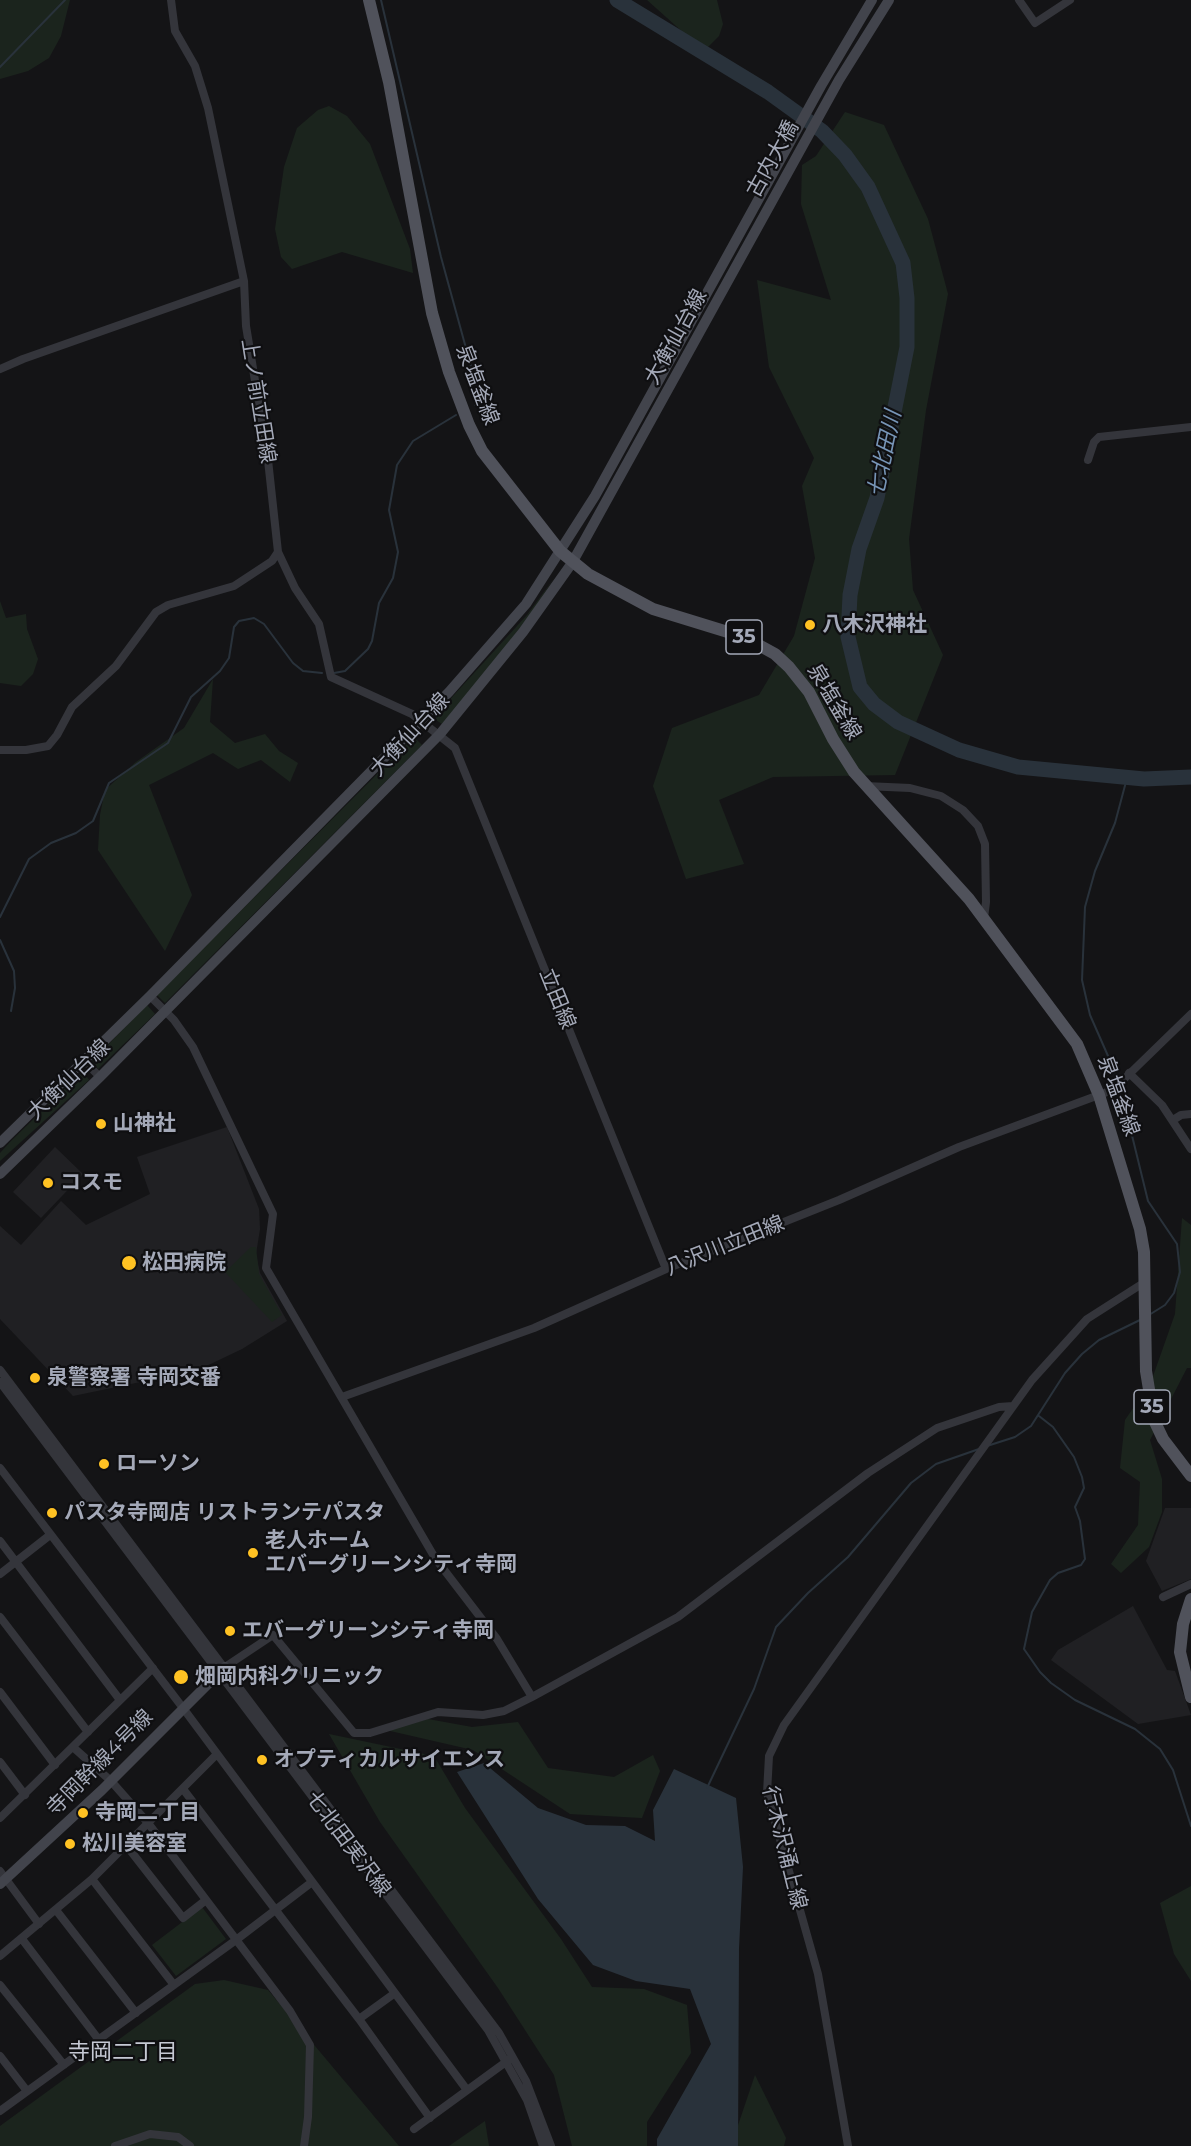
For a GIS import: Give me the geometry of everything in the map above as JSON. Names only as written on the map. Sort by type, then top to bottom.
[{"type":"main road","name":"泉塩釜線","points":[[369,0],[389,82],[432,313],[449,372],[469,425],[482,451],[560,551],[572,563],[609,587],[653,609],[727,630],[775,654],[809,692],[838,748],[865,786],[950,876],[1077,1044],[1103,1093],[1140,1229],[1146,1301],[1146,1371],[1154,1420],[1163,1439],[1191,1476]]},
{"type":"main road","points":[[872,0],[828,74],[840,80],[889,0]]},
{"type":"main road","name":"古内大橋","points":[[740,234],[828,74]]},
{"type":"main road","name":"古内大橋","points":[[748,245],[840,80]]},
{"type":"main road","name":"大衡仙台線","points":[[0,1143],[150,996],[422,720],[510,625],[560,551],[645,410],[740,234]]},
{"type":"main road","name":"大衡仙台線","points":[[0,1174],[166,1011],[440,734],[524,632],[572,563],[748,245]]},
{"type":"main road","points":[[1191,1599],[1180,1637],[1191,1697]]},
{"type":"main road","name":"寺岡幹線4号線","points":[[2,1878],[111,1781],[222,1670]]},
{"type":"street","name":"上ノ前立田線","points":[[171,0],[175,31],[195,66],[208,108],[244,281],[246,326],[268,460],[278,552],[295,588],[319,624],[331,677],[422,720],[440,734]]},
{"type":"street","points":[[1019,0],[1035,23],[1070,0]]},
{"type":"street","points":[[0,369],[244,281]]},
{"type":"street","points":[[1088,460],[1094,442],[1099,437],[1191,427]]},
{"type":"street","points":[[0,750],[26,750],[48,746],[57,735],[72,707],[116,666],[156,612],[168,605],[234,586],[272,561],[278,552]]},
{"type":"street","name":"立田線","points":[[440,734],[455,748],[469,777],[666,1269]]},
{"type":"street","points":[[865,786],[910,788],[941,796],[963,810],[978,826],[985,844],[984,918]]},
{"type":"street","points":[[150,996],[166,1011],[193,1047],[273,1214],[266,1268],[435,1558],[497,1639],[532,1697]]},
{"type":"street","name":"八沢川立田線","points":[[342,1397],[534,1328],[666,1269],[839,1200],[959,1147],[1103,1093],[1127,1075],[1191,1014]]},
{"type":"street","points":[[84,1061],[100,1077]]},
{"type":"street","points":[[1127,1075],[1173,1120],[1191,1149]]},
{"type":"street","points":[[1173,1120],[1181,1115],[1191,1114]]},
{"type":"street","name":"行木沢涌上線","points":[[848,2146],[818,1974],[767,1793],[767,1764],[774,1740],[986,1441],[1032,1380],[1086,1319],[1145,1282]]},
{"type":"street","points":[[0,1370],[222,1670]]},
{"type":"street","points":[[0,1382],[478,2004],[537,2106],[551,2146]]},
{"type":"street","points":[[222,1670],[273,1635],[354,1732],[370,1733],[438,1712],[483,1715],[504,1711],[678,1617],[868,1473],[937,1428],[999,1407],[1013,1406]]},
{"type":"street","points":[[0,1468],[153,1668],[467,2090]]},
{"type":"street","points":[[0,1574],[50,1535]]},
{"type":"street","points":[[0,1541],[120,1700]]},
{"type":"street","points":[[1163,1597],[1191,1584]]},
{"type":"street","points":[[0,1617],[88,1732]]},
{"type":"street","points":[[0,1818],[74,1748],[153,1668]]},
{"type":"street","points":[[0,1692],[55,1765]]},
{"type":"street","points":[[74,1748],[111,1781],[148,1823],[290,2011],[310,2044],[308,2117],[304,2146]]},
{"type":"street","points":[[0,1956],[92,1879],[216,1755]]},
{"type":"street","points":[[0,1762],[25,1795]]},
{"type":"street","points":[[183,1789],[359,2019],[430,2118]]},
{"type":"street","points":[[126,1845],[183,1918],[206,1900]]},
{"type":"street","points":[[2,1878],[39,1924]]},
{"type":"street","points":[[92,1879],[174,1985]]},
{"type":"street","points":[[0,2110],[236,1940],[312,1882]]},
{"type":"street","points":[[56,1910],[136,2013]]},
{"type":"street","points":[[22,1939],[99,2040]]},
{"type":"street","points":[[0,1985],[64,2065]]},
{"type":"street","points":[[359,2019],[395,1993]]},
{"type":"street","points":[[0,2056],[27,2091]]},
{"type":"street","points":[[414,2129],[510,2059]]},
{"type":"street","points":[[510,2059],[543,2146]]},
{"type":"street","points":[[115,2146],[150,2134],[178,2137],[190,2146]]},
{"type":"shaded area","points":[[0,0],[70,0],[61,36],[49,58],[28,71],[0,79]]},
{"type":"shaded area","points":[[647,0],[717,0],[723,24],[719,36],[704,51]]},
{"type":"shaded area","points":[[329,106],[347,116],[370,144],[410,249],[413,273],[342,252],[292,269],[281,257],[275,229],[284,167],[297,128],[318,110]]},
{"type":"shaded area","points":[[845,112],[884,125],[928,219],[948,294],[926,410],[909,539],[913,590],[943,655],[895,775],[773,777],[719,800],[744,864],[686,879],[653,786],[672,728],[759,695],[794,636],[815,558],[802,486],[814,458],[769,367],[757,280],[831,300],[801,204],[802,165],[816,156]]},
{"type":"shaded area","points":[[555,577],[529,616],[470,693],[442,724],[433,718],[527,615]]},
{"type":"shaded area","points":[[0,601],[6,618],[26,614],[27,629],[38,659],[33,674],[21,686],[0,683]]},
{"type":"shaded area","points":[[213,679],[210,722],[235,743],[265,734],[279,751],[298,763],[290,782],[261,760],[238,769],[213,753],[149,785],[192,895],[165,951],[98,850],[100,815],[105,790],[136,762],[184,728]]},
{"type":"shaded area","points":[[414,737],[422,745],[165,1003],[157,995]]},
{"type":"shaded area","points":[[147,1005],[155,1014],[98,1069],[92,1061]]},
{"type":"shaded area","points":[[83,1071],[89,1080],[0,1161],[0,1153],[10,1142]]},
{"type":"shaded area","name":"松田病院","points":[[227,1127],[259,1209],[260,1229],[256,1254],[260,1273],[287,1321],[242,1349],[198,1370],[73,1396],[0,1319],[0,1226],[21,1245],[61,1201],[86,1225],[150,1194],[137,1157]]},
{"type":"shaded area","name":"コスモ","points":[[55,1147],[83,1174],[41,1218],[13,1192]]},
{"type":"shaded area","points":[[1182,1218],[1191,1225],[1191,1368],[1187,1368],[1150,1440],[1162,1479],[1162,1512],[1149,1547],[1121,1573],[1111,1564],[1138,1525],[1140,1482],[1120,1468],[1125,1420],[1151,1382],[1175,1314]]},
{"type":"shaded area","points":[[251,1247],[256,1247],[259,1274],[282,1315],[272,1322],[225,1272]]},
{"type":"shaded area","points":[[1165,1508],[1191,1508],[1191,1579],[1162,1591],[1146,1561]]},
{"type":"shaded area","points":[[1133,1606],[1167,1670],[1175,1671],[1191,1715],[1138,1724],[1051,1660],[1058,1650]]},
{"type":"shaded area","points":[[428,1719],[472,1727],[518,1722],[548,1768],[614,1777],[653,1755],[660,1771],[642,1818],[570,1814],[473,1750],[386,1730]]},
{"type":"shaded area","points":[[329,1734],[434,1756],[465,1808],[561,1939],[592,1987],[644,1989],[687,2005],[691,2053],[647,2122],[647,2146],[572,2146],[554,2075],[498,1988],[380,1822]]},
{"type":"shaded area","points":[[484,1763],[538,1808],[586,1825],[625,1826],[655,1841],[653,1810],[674,1769],[736,1798],[743,1867],[739,1948],[738,2146],[657,2146],[657,2139],[711,2044],[690,1989],[636,1981],[593,1965],[538,1899],[457,1772]]},
{"type":"shaded area","points":[[1191,1886],[1191,1981],[1174,1954],[1160,1903]]},
{"type":"shaded area","points":[[202,1907],[226,1939],[176,1976],[152,1945]]},
{"type":"shaded area","points":[[224,1980],[268,1990],[399,2146],[0,2146],[0,2126],[195,1984]]},
{"type":"shaded area","points":[[755,2075],[786,2138],[784,2146],[731,2146]]},
{"type":"shaded area","points":[[485,2121],[489,2146],[449,2146]]},
{"type":"waterway","points":[[0,67],[65,0]]},
{"type":"waterway","points":[[381,0],[441,257],[481,403],[475,405]]},
{"type":"waterway","name":"七北田川","points":[[617,0],[768,92],[822,131],[845,155],[868,187],[903,263],[907,298],[907,347],[877,498],[859,549],[850,595],[848,637],[860,687],[874,704],[898,722],[959,750],[1018,767],[1144,779],[1191,777]]},
{"type":"waterway","points":[[334,673],[345,671],[368,649],[372,641],[379,603],[393,578],[398,552],[389,510],[397,465],[413,441],[456,415]]},
{"type":"waterway","points":[[0,917],[29,859],[51,843],[76,833],[93,821],[109,783],[168,743],[191,697],[220,671],[229,658],[234,627],[239,621],[254,618],[264,624],[293,663],[303,671],[322,673]]},
{"type":"waterway","points":[[1127,778],[1115,823],[1095,871],[1085,907],[1082,980],[1090,1015],[1112,1065],[1127,1115],[1148,1201],[1177,1244],[1180,1272],[1174,1293],[1165,1305],[1149,1315]]},
{"type":"waterway","points":[[0,940],[14,971],[15,988],[11,1011]]},
{"type":"waterway","points":[[987,1446],[1015,1437],[1031,1426],[1065,1373],[1082,1354],[1099,1340],[1142,1319]]},
{"type":"waterway","points":[[1039,1416],[1053,1427],[1074,1457],[1082,1477],[1084,1488],[1075,1507],[1080,1521],[1085,1559],[1081,1565],[1058,1573],[1050,1580],[1032,1612],[1024,1649],[1051,1683],[1075,1700],[1135,1729],[1160,1749],[1173,1770],[1191,1826]]},
{"type":"waterway","points":[[707,1788],[754,1689],[776,1627],[808,1593],[848,1557],[911,1483],[936,1464],[979,1449]]},
{"type":"place","name":"八木沢神社","points":[[810,625]]},
{"type":"place","name":"山神社","points":[[101,1124]]},
{"type":"place","name":"コスモ","points":[[48,1183]]},
{"type":"place","name":"松田病院","points":[[129,1263]]},
{"type":"place","name":"泉警察署 寺岡交番","points":[[35,1378]]},
{"type":"place","name":"ローソン","points":[[104,1464]]},
{"type":"place","name":"パスタ寺岡店 リストランテパスタ","points":[[52,1513]]},
{"type":"place","name":"老人ホーム エバーグリーンシティ寺岡","points":[[253,1553]]},
{"type":"place","name":"エバーグリーンシティ寺岡","points":[[230,1631]]},
{"type":"place","name":"畑岡内科クリニック","points":[[181,1677]]},
{"type":"place","name":"オプティカルサイエンス","points":[[262,1760]]},
{"type":"place","name":"寺岡二丁目","points":[[83,1813]]},
{"type":"place","name":"松川美容室","points":[[70,1844]]},
{"type":"district","name":"寺岡二丁目","points":[[123,2053]]}]
